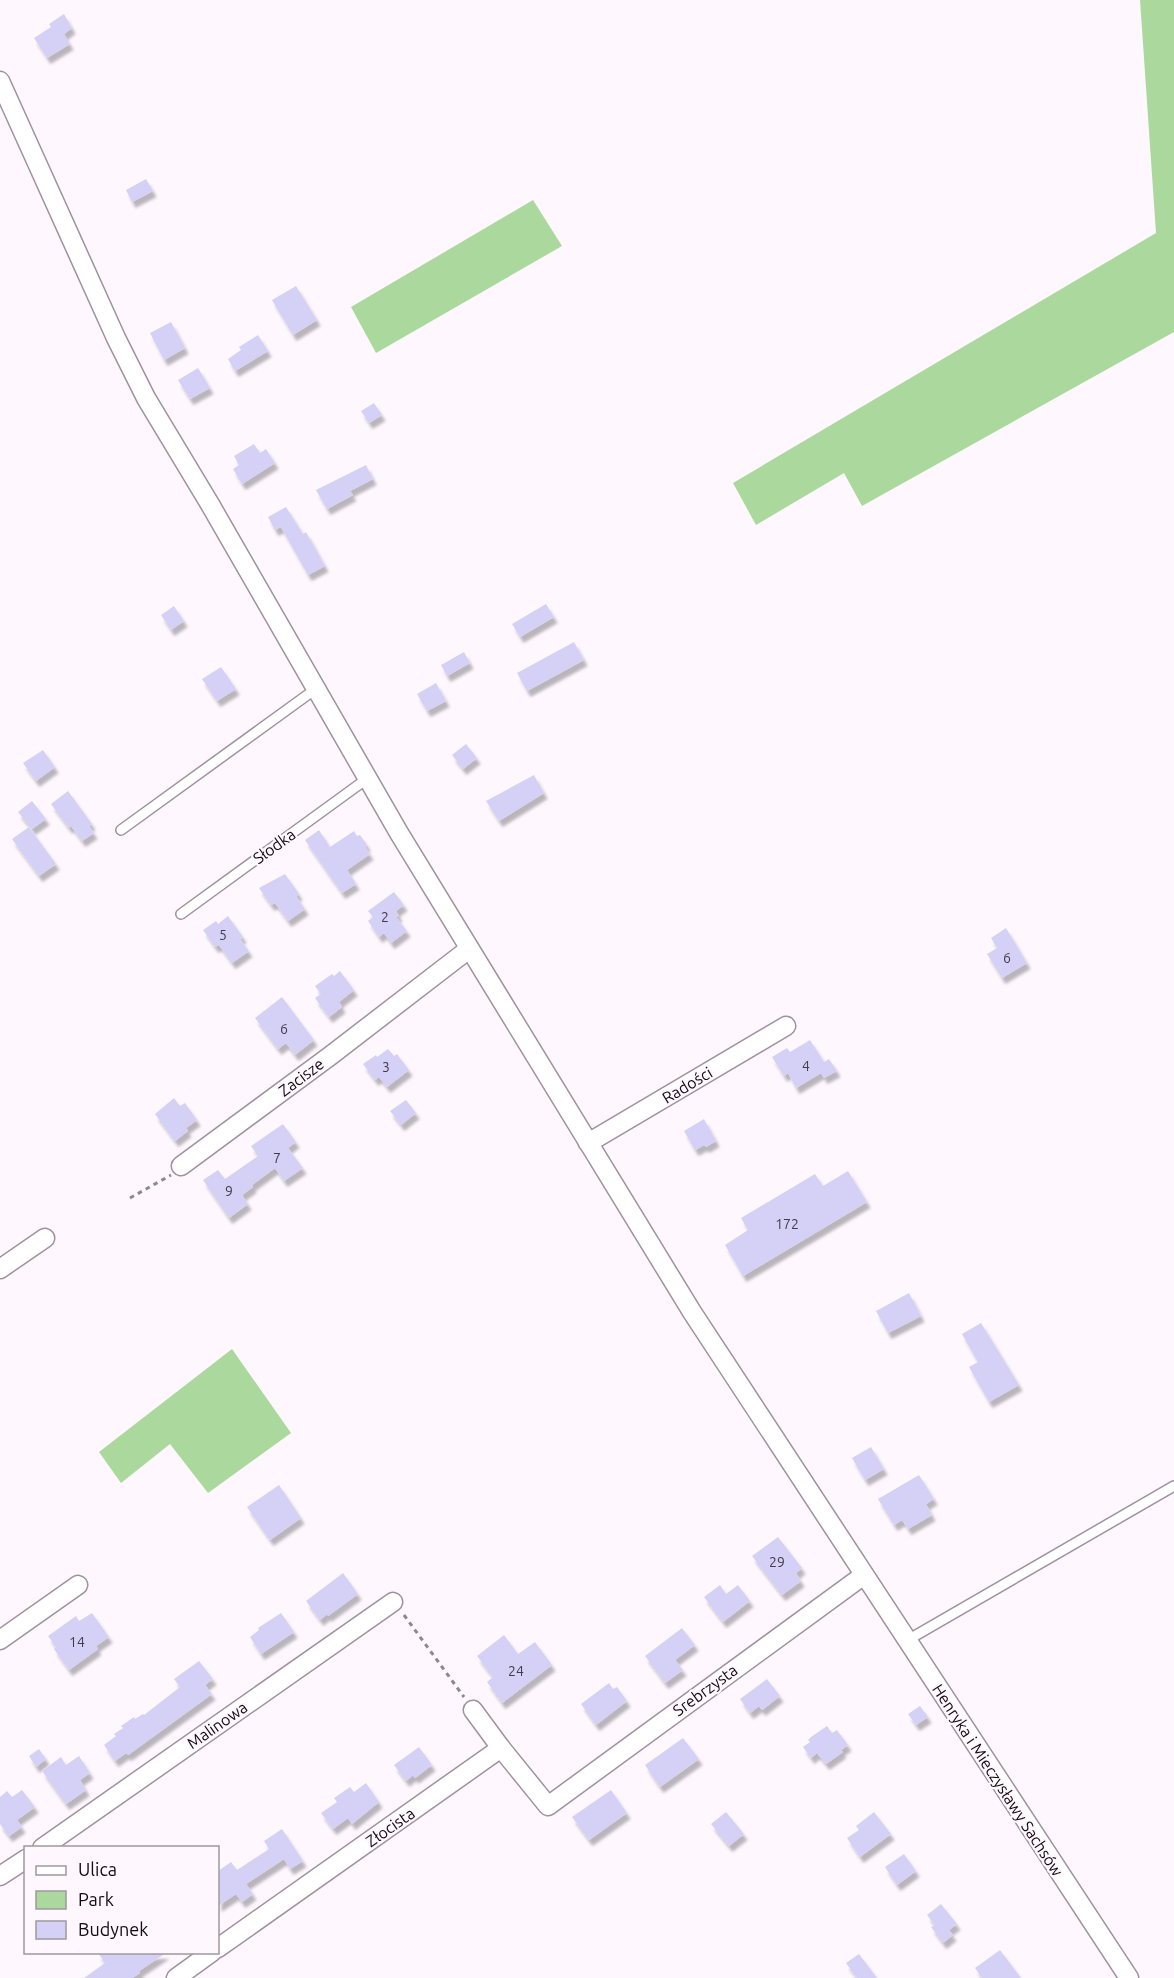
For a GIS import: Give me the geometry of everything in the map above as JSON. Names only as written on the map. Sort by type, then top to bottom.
[{"type":"street","name":"Henryka i Mieczysławy Sachsów","points":[[0,81],[116,338],[146,398],[469,949],[692,1312],[1129,1978]]},
{"type":"street","name":"Zacisze","points":[[181,1166],[330,1056],[469,949]]},
{"type":"street","name":"Radości","points":[[588,1143],[786,1026]]},
{"type":"street","points":[[0,1269],[45,1238]]},
{"type":"street","name":"Srebrzysta","points":[[501,1748],[548,1806],[866,1578]]},
{"type":"street","points":[[0,1640],[78,1585]]},
{"type":"street","name":"Malinowa","points":[[45,1846],[393,1602]]},
{"type":"street","points":[[473,1710],[501,1748]]},
{"type":"street","name":"Złocista","points":[[219,1947],[501,1748]]},
{"type":"street","points":[[0,1876],[24,1859]]},
{"type":"street","points":[[176,1978],[211,1954]]},
{"type":"lane","points":[[122,830],[316,688]]},
{"type":"lane","name":"Słodka","points":[[181,914],[368,778]]},
{"type":"lane","points":[[906,1641],[1174,1486]]},
{"type":"path","points":[[130,1198],[173,1174],[181,1166]]},
{"type":"path","points":[[393,1602],[448,1673],[473,1710]]},
{"type":"green space","points":[[1140,0],[1174,0],[1174,332],[862,506],[844,473],[756,525],[733,483],[1156,233]]},
{"type":"green space","points":[[533,200],[562,246],[376,353],[351,307]]},
{"type":"green space","points":[[232,1349],[291,1433],[208,1493],[170,1444],[121,1483],[99,1452]]},
{"type":"building","points":[[64,14],[72,28],[64,34],[70,44],[47,58],[34,38],[51,27],[49,24]]},
{"type":"building","points":[[146,179],[153,191],[132,202],[126,190]]},
{"type":"building","points":[[296,286],[317,320],[293,335],[272,300]]},
{"type":"building","points":[[171,322],[185,348],[164,360],[150,333]]},
{"type":"building","points":[[258,335],[268,351],[235,371],[228,359],[241,350],[239,347]]},
{"type":"building","points":[[198,368],[210,388],[190,399],[178,380]]},
{"type":"building","points":[[374,403],[382,415],[369,423],[361,411]]},
{"type":"building","points":[[254,444],[260,453],[266,449],[275,463],[242,484],[233,469],[239,465],[234,456]]},
{"type":"building","points":[[366,465],[373,479],[350,491],[353,495],[327,509],[316,490]]},
{"type":"building","points":[[286,507],[303,534],[306,532],[325,566],[308,575],[281,527],[275,530],[268,517]]},
{"type":"building","points":[[546,604],[554,617],[520,637],[512,624]]},
{"type":"building","points":[[174,606],[184,621],[171,630],[161,615]]},
{"type":"building","points":[[574,642],[584,660],[527,691],[517,673]]},
{"type":"building","points":[[464,652],[470,663],[447,676],[441,665]]},
{"type":"building","points":[[221,667],[236,689],[217,701],[202,679]]},
{"type":"building","points":[[436,683],[446,701],[427,711],[417,694]]},
{"type":"building","points":[[466,744],[477,758],[463,769],[452,755]]},
{"type":"building","points":[[43,750],[55,767],[36,781],[23,763]]},
{"type":"building","points":[[534,775],[544,793],[499,821],[486,801]]},
{"type":"building","points":[[68,791],[92,824],[89,826],[94,833],[82,841],[51,804]]},
{"type":"building","points":[[32,801],[46,819],[32,829],[18,812]]},
{"type":"building","points":[[29,827],[56,864],[39,876],[12,839]]},
{"type":"building","points":[[319,830],[330,847],[354,831],[367,845],[365,847],[370,854],[347,870],[356,884],[342,893],[305,840]]},
{"type":"building","points":[[285,874],[299,894],[296,896],[305,909],[288,921],[275,903],[271,905],[259,888]]},
{"type":"building","points":[[394,892],[404,905],[396,911],[399,916],[396,917],[407,931],[391,943],[384,933],[379,937],[368,921],[373,917],[368,911]]},
{"type":"building","points":[[228,916],[243,937],[240,939],[249,951],[232,963],[219,945],[215,947],[203,930],[216,921],[218,924]]},
{"type":"building","points":[[1006,928],[1027,963],[1002,978],[987,954],[997,948],[991,938]]},
{"type":"building","points":[[340,971],[354,990],[339,1002],[342,1007],[329,1017],[315,998],[321,994],[315,986]]},
{"type":"building","points":[[282,997],[314,1040],[295,1055],[286,1043],[278,1049],[255,1018]]},
{"type":"building","points":[[810,1040],[824,1062],[829,1059],[837,1071],[824,1078],[821,1073],[796,1088],[788,1073],[784,1076],[772,1057],[787,1048],[790,1052]]},
{"type":"building","points":[[388,1049],[394,1056],[397,1054],[409,1070],[387,1087],[379,1077],[375,1080],[363,1064]]},
{"type":"building","points":[[174,1098],[180,1106],[185,1103],[197,1120],[186,1128],[188,1131],[175,1141],[155,1114]]},
{"type":"building","points":[[406,1100],[416,1113],[401,1125],[390,1111]]},
{"type":"building","points":[[704,1119],[716,1141],[695,1150],[684,1131]]},
{"type":"building","points":[[283,1124],[296,1142],[288,1148],[303,1168],[284,1181],[275,1168],[242,1195],[248,1204],[229,1218],[203,1180],[218,1170],[225,1179],[258,1156],[251,1146]]},
{"type":"building","points":[[848,1171],[867,1202],[743,1276],[725,1245],[748,1230],[741,1218],[815,1174],[823,1186]]},
{"type":"building","points":[[909,1293],[921,1316],[888,1333],[876,1311]]},
{"type":"building","points":[[981,1323],[1019,1385],[989,1402],[969,1367],[978,1362],[962,1334]]},
{"type":"building","points":[[871,1447],[884,1469],[865,1480],[852,1458]]},
{"type":"building","points":[[919,1475],[934,1499],[926,1504],[932,1515],[908,1529],[902,1520],[894,1525],[878,1499]]},
{"type":"building","points":[[279,1485],[301,1518],[270,1540],[247,1507]]},
{"type":"building","points":[[778,1537],[802,1568],[796,1573],[801,1581],[782,1595],[752,1556]]},
{"type":"building","points":[[343,1573],[358,1594],[320,1620],[306,1601]]},
{"type":"building","points":[[720,1585],[726,1594],[738,1585],[750,1601],[723,1622],[704,1597]]},
{"type":"building","points":[[92,1613],[109,1637],[96,1646],[98,1649],[69,1670],[48,1636],[76,1616],[79,1621]]},
{"type":"building","points":[[281,1613],[294,1632],[261,1654],[250,1637],[259,1630],[258,1628]]},
{"type":"building","points":[[682,1628],[695,1645],[675,1660],[683,1670],[665,1683],[645,1656]]},
{"type":"building","points":[[504,1635],[518,1654],[535,1642],[552,1665],[502,1703],[487,1682],[493,1677],[477,1656]]},
{"type":"building","points":[[199,1661],[213,1679],[205,1685],[212,1694],[128,1755],[126,1753],[115,1761],[104,1745],[116,1736],[114,1734],[123,1728],[121,1726],[134,1717],[135,1719],[144,1715],[180,1687],[174,1679]]},
{"type":"building","points":[[767,1679],[780,1696],[762,1710],[759,1706],[750,1713],[740,1699]]},
{"type":"building","points":[[609,1683],[613,1689],[617,1687],[627,1701],[596,1725],[581,1704]]},
{"type":"building","points":[[920,1706],[928,1717],[916,1725],[908,1714]]},
{"type":"building","points":[[827,1726],[832,1733],[837,1730],[848,1745],[841,1750],[843,1752],[826,1764],[817,1753],[811,1758],[803,1747],[810,1742],[808,1740],[811,1737]]},
{"type":"building","points":[[683,1738],[699,1759],[660,1787],[645,1765]]},
{"type":"building","points":[[419,1747],[432,1765],[415,1778],[413,1775],[406,1781],[394,1765]]},
{"type":"building","points":[[39,1749],[46,1759],[36,1767],[29,1756]]},
{"type":"building","points":[[79,1756],[90,1773],[80,1780],[86,1790],[66,1804],[42,1771],[61,1757],[66,1765]]},
{"type":"building","points":[[366,1783],[379,1802],[352,1824],[348,1818],[333,1829],[321,1813],[337,1802],[334,1798],[350,1787],[354,1792]]},
{"type":"building","points":[[22,1790],[35,1807],[17,1820],[22,1827],[9,1836],[0,1824],[0,1797],[7,1791],[12,1797]]},
{"type":"building","points":[[611,1790],[627,1813],[589,1840],[572,1817]]},
{"type":"building","points":[[726,1812],[744,1834],[729,1846],[711,1824]]},
{"type":"building","points":[[874,1812],[891,1834],[860,1857],[847,1838],[859,1830],[856,1826]]},
{"type":"building","points":[[282,1829],[303,1861],[290,1869],[284,1859],[246,1884],[253,1894],[242,1902],[236,1894],[219,1905],[219,1870],[231,1862],[237,1870],[269,1849],[264,1841]]},
{"type":"building","points":[[904,1854],[916,1871],[897,1885],[885,1867]]},
{"type":"building","points":[[941,1904],[957,1924],[949,1930],[953,1935],[943,1943],[931,1927],[935,1925],[927,1915]]},
{"type":"building","points":[[1000,1950],[1021,1978],[982,1978],[975,1968]]},
{"type":"building","points":[[99,1954],[164,1954],[132,1978],[84,1978],[105,1963]]},
{"type":"building","points":[[859,1954],[877,1978],[857,1978],[846,1963]]}]
